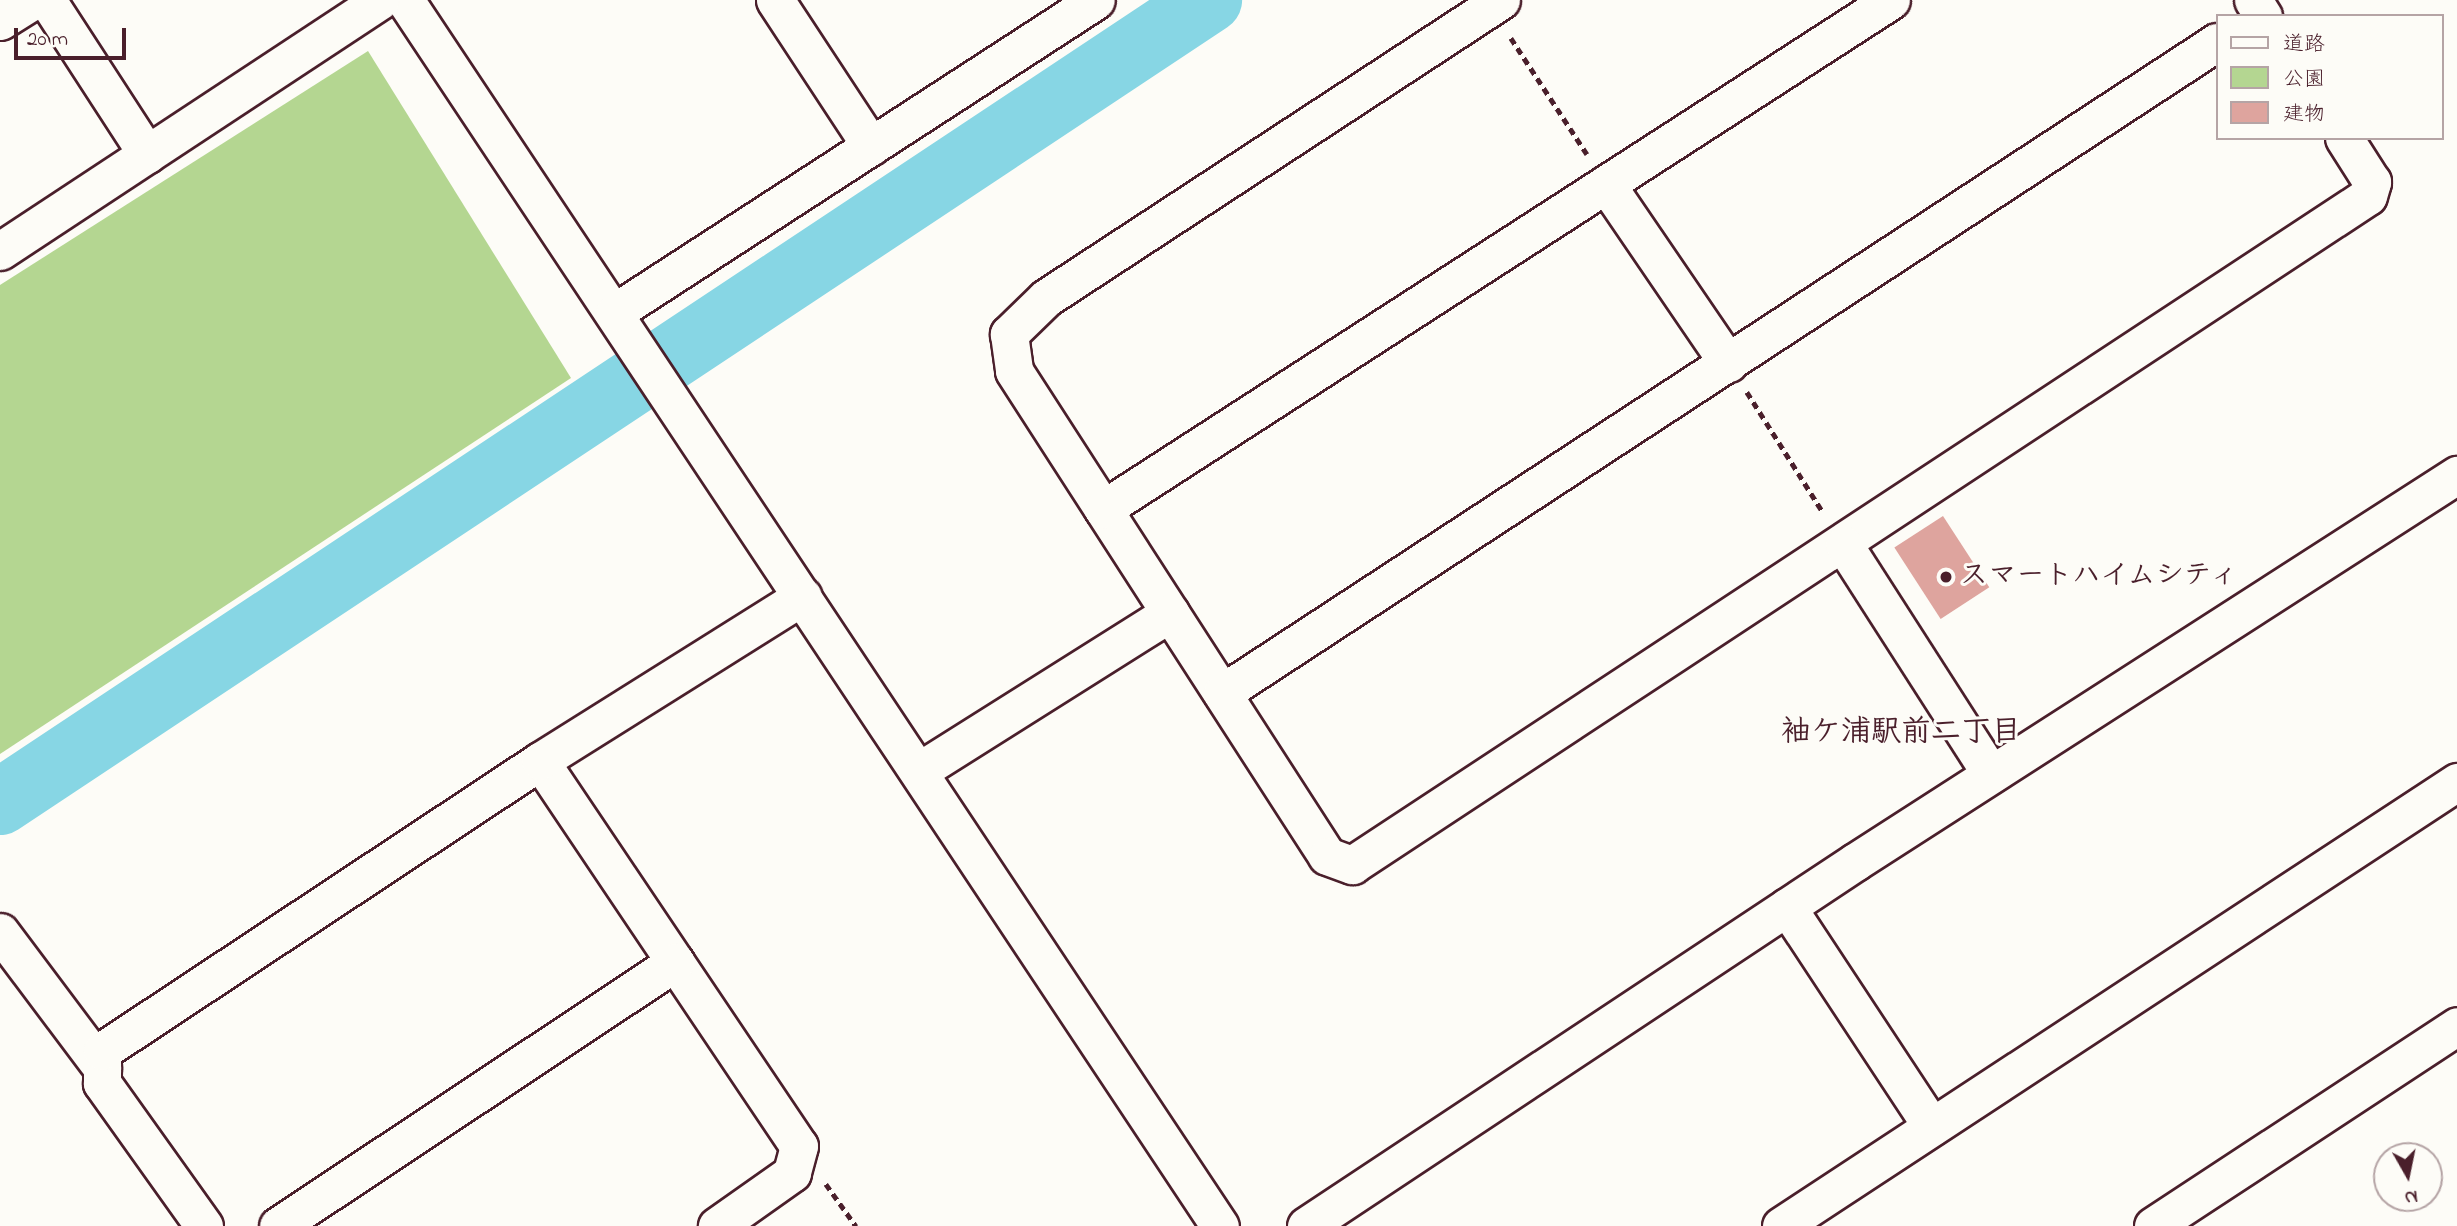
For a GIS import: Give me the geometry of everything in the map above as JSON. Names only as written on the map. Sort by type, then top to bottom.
[{"type":"street","points":[[0,22],[33,0]]},
{"type":"street","points":[[47,0],[147,154]]},
{"type":"street","points":[[0,251],[380,0]]},
{"type":"street","points":[[405,0],[615,312],[1220,1226]]},
{"type":"street","points":[[775,0],[871,146]]},
{"type":"street","points":[[615,312],[1096,0]]},
{"type":"street","points":[[1103,509],[1891,0]]},
{"type":"street","points":[[1496,3],[1046,298],[1009,334],[1014,371],[1170,613],[1327,856],[1352,865],[1844,545],[2368,196],[2372,182],[2345,140]]},
{"type":"street","points":[[1222,693],[2216,43]]},
{"type":"street","points":[[1606,184],[1728,363]]},
{"type":"street","points":[[1306,1226],[1787,907],[2457,475]]},
{"type":"street","points":[[1844,545],[1991,774]]},
{"type":"street","points":[[204,1226],[103,1083],[102,1051],[540,761],[803,596]]},
{"type":"street","points":[[919,771],[1170,613]]},
{"type":"street","points":[[540,761],[799,1146],[792,1173],[717,1226]]},
{"type":"street","points":[[1781,1226],[2457,782]]},
{"type":"street","points":[[1787,907],[1932,1127]]},
{"type":"street","points":[[0,932],[102,1068]]},
{"type":"street","points":[[278,1226],[675,962]]},
{"type":"street","points":[[2153,1226],[2457,1026]]},
{"type":"path","points":[[1496,3],[1606,184]]},
{"type":"path","points":[[1728,363],[1844,545]]},
{"type":"path","points":[[795,1162],[829,1187],[856,1226]]},
{"type":"green space","points":[[368,51],[571,378],[0,754],[0,285]]},
{"type":"building","points":[[1943,516],[1989,587],[1941,619],[1894,548]]},
{"type":"waterway","points":[[0,802],[1209,0]]},
{"type":"place","name":"スマートハイムシティ","points":[[1946,577]]},
{"type":"district","name":"袖ケ浦駅前二丁目","points":[[1901,733]]}]
